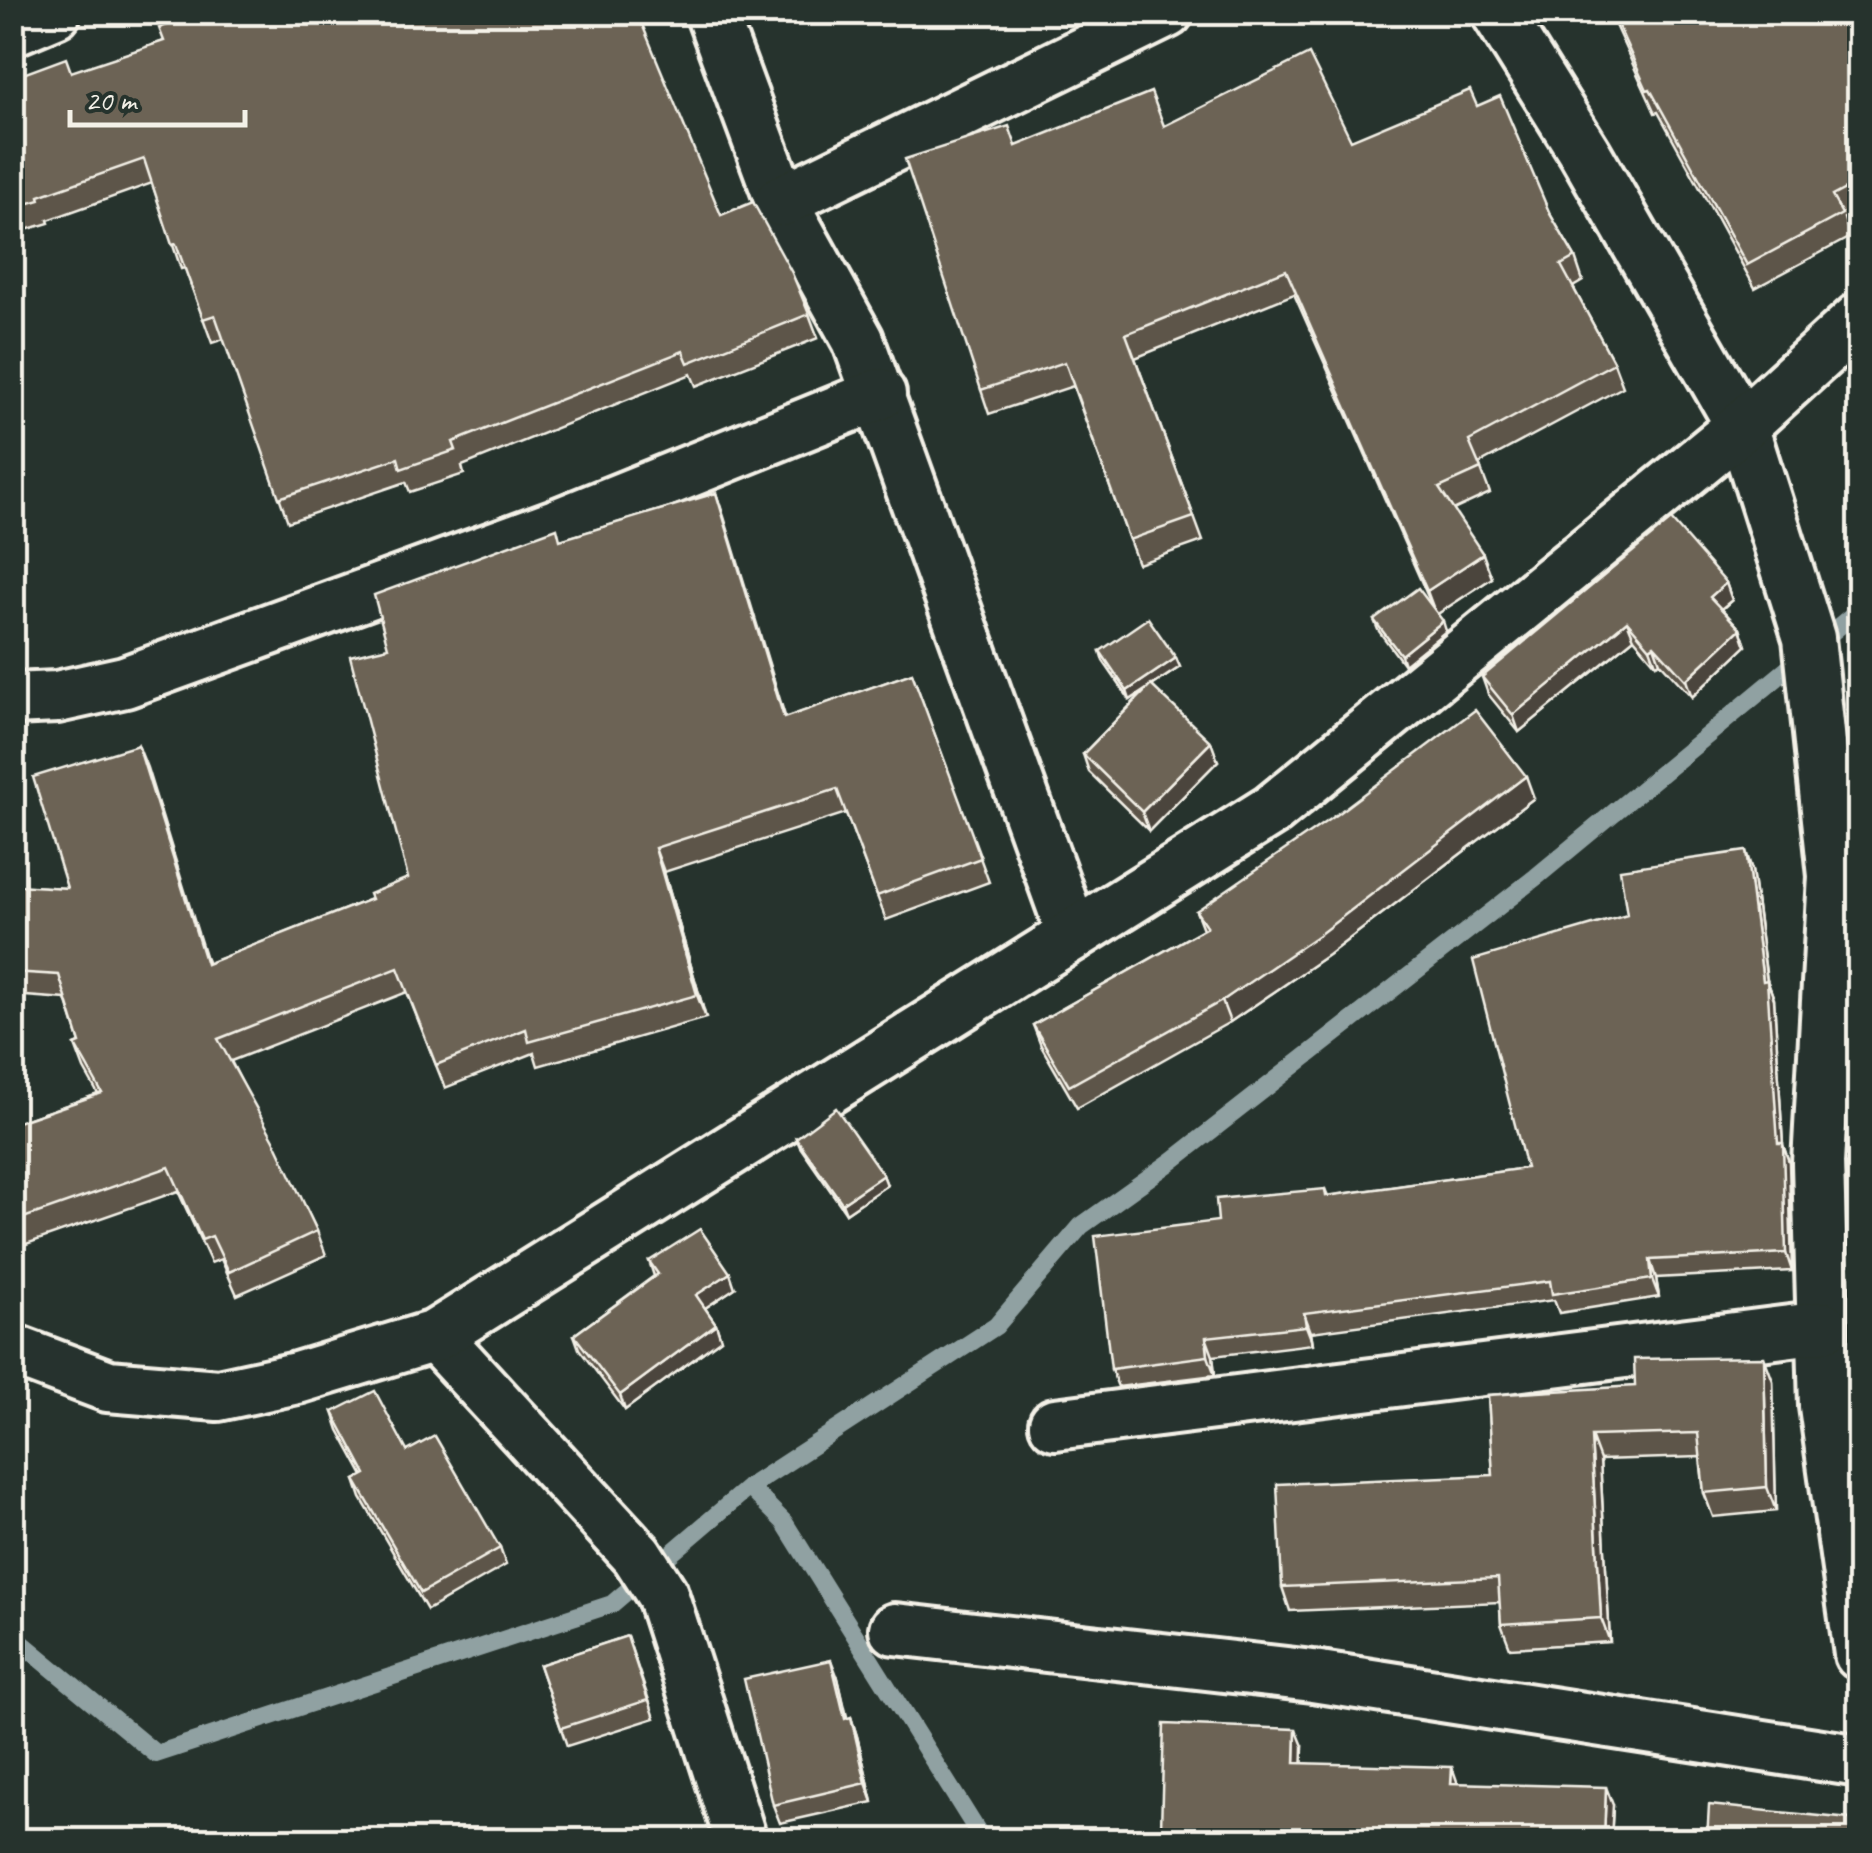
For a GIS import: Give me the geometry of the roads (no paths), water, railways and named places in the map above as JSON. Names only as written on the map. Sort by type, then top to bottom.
[{"type":"street","points":[[12,30],[55,12]]},
{"type":"street","points":[[711,12],[781,201],[858,340],[880,394],[1073,935]]},
{"type":"street","points":[[781,201],[1167,12]]},
{"type":"street","points":[[1497,12],[1586,153],[1742,426],[1811,656],[1834,876],[1818,1163],[1825,1406],[1860,1654]]},
{"type":"street","points":[[12,1350],[108,1386],[218,1394],[298,1378],[435,1336],[1272,810],[1742,426],[1860,318]]},
{"type":"street","points":[[12,699],[57,696],[125,682],[556,524],[880,394]]},
{"type":"street","points":[[1056,1424],[1823,1328]]},
{"type":"street","points":[[435,1336],[650,1574],[741,1840]]},
{"type":"street","points":[[895,1629],[1313,1676],[1860,1761]]},
{"type":"waterway","points":[[12,1635],[156,1754],[612,1604],[749,1487],[996,1326],[1081,1226],[1172,1161],[1536,877],[1860,609]]},
{"type":"waterway","points":[[749,1487],[784,1522],[983,1840]]}]
